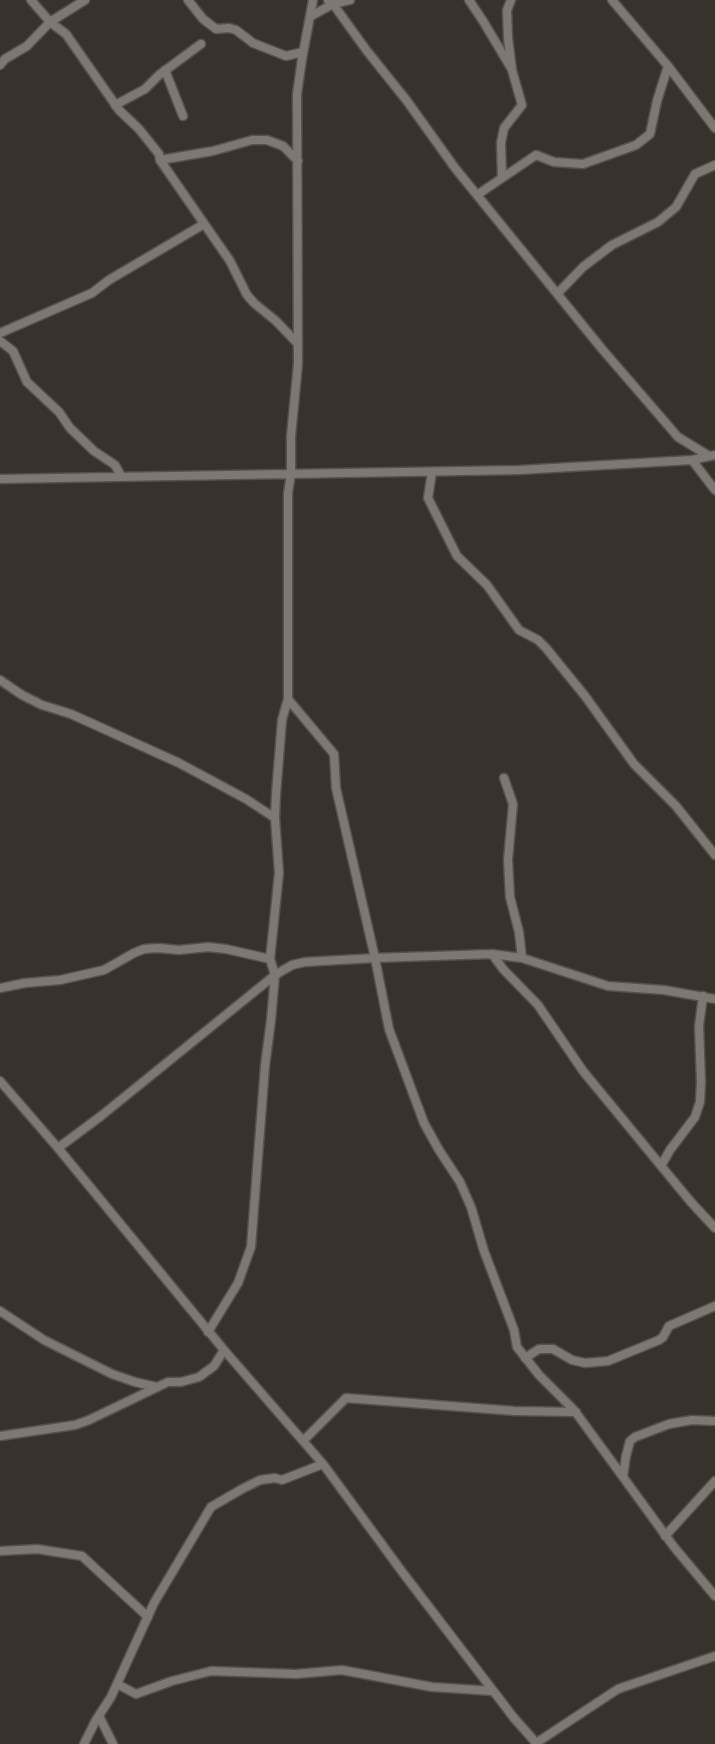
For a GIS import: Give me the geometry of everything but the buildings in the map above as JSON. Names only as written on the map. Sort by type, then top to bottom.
[{"type":"street","points":[[31,0],[50,22],[66,34],[116,105],[159,154],[160,160],[230,261],[247,295],[298,344]]},
{"type":"street","points":[[0,65],[4,59],[27,45],[50,22],[85,0]]},
{"type":"street","points":[[188,0],[202,19],[216,29],[231,28],[253,43],[286,56],[303,52]]},
{"type":"street","points":[[208,1332],[238,1283],[251,1247],[264,1077],[275,975],[270,959],[279,873],[275,818],[282,720],[288,699],[288,493],[298,344],[297,94],[313,0]]},
{"type":"street","points":[[311,16],[330,2],[350,0]]},
{"type":"street","points":[[469,0],[512,70]]},
{"type":"street","points":[[502,178],[501,143],[504,128],[522,105],[512,70],[507,28],[507,10],[511,0]]},
{"type":"street","points":[[612,0],[668,66],[715,128]]},
{"type":"street","points":[[330,2],[477,195],[602,349],[678,437],[712,456]]},
{"type":"street","points":[[116,105],[145,89],[165,70],[201,44]]},
{"type":"street","points":[[477,195],[536,154],[554,162],[583,164],[636,145],[650,134],[668,66]]},
{"type":"street","points":[[165,70],[183,116]]},
{"type":"street","points":[[160,160],[213,151],[252,140],[267,140],[283,146],[298,161]]},
{"type":"street","points":[[558,293],[583,267],[612,245],[658,222],[676,207],[695,174],[715,165]]},
{"type":"street","points":[[0,333],[92,293],[109,280],[204,224]]},
{"type":"street","points":[[0,342],[13,351],[27,382],[59,412],[70,428],[94,451],[115,465],[121,476]]},
{"type":"street","points":[[0,479],[519,470],[692,460],[712,456]]},
{"type":"street","points":[[692,460],[715,490]]},
{"type":"street","points":[[432,472],[428,498],[457,556],[487,585],[519,630],[538,640],[546,648],[585,696],[634,764],[676,806],[715,855]]},
{"type":"street","points":[[0,680],[42,705],[71,714],[179,762],[275,818]]},
{"type":"street","points":[[288,699],[334,754],[336,788],[389,1029],[424,1123],[460,1182],[471,1207],[484,1251],[514,1330],[517,1347],[576,1412],[665,1536],[715,1596]]},
{"type":"street","points":[[504,778],[513,804],[508,860],[510,888],[522,958]]},
{"type":"street","points":[[0,988],[60,980],[104,970],[144,949],[179,950],[208,947],[270,959]]},
{"type":"street","points":[[492,954],[503,969],[538,1005],[582,1071],[715,1228]]},
{"type":"street","points":[[58,1148],[275,975],[292,965],[305,962],[492,954],[522,958],[608,986],[664,990],[715,999]]},
{"type":"street","points":[[661,1167],[670,1150],[695,1117],[700,1102],[699,1026],[702,996]]},
{"type":"street","points":[[0,1081],[58,1148],[208,1332],[323,1464],[493,1690],[536,1743],[618,1689],[715,1656]]},
{"type":"street","points":[[525,1358],[539,1349],[554,1349],[572,1360],[585,1363],[608,1361],[659,1340],[669,1326],[715,1306]]},
{"type":"street","points":[[0,1311],[44,1340],[112,1374],[157,1387]]},
{"type":"street","points":[[0,1436],[75,1425],[168,1382],[181,1382],[199,1377],[214,1366],[224,1350]]},
{"type":"street","points":[[303,1442],[346,1398],[515,1411],[576,1412]]},
{"type":"street","points":[[623,1477],[630,1441],[635,1437],[669,1424],[692,1420],[715,1421]]},
{"type":"street","points":[[84,1744],[117,1684],[154,1604],[212,1508],[260,1480],[282,1480],[323,1464]]},
{"type":"street","points":[[665,1536],[715,1481]]},
{"type":"street","points":[[0,1551],[37,1550],[82,1556],[148,1617]]},
{"type":"street","points":[[117,1684],[136,1694],[211,1671],[296,1674],[342,1670],[432,1687],[493,1690]]},
{"type":"street","points":[[96,1720],[102,1719],[113,1744]]}]
